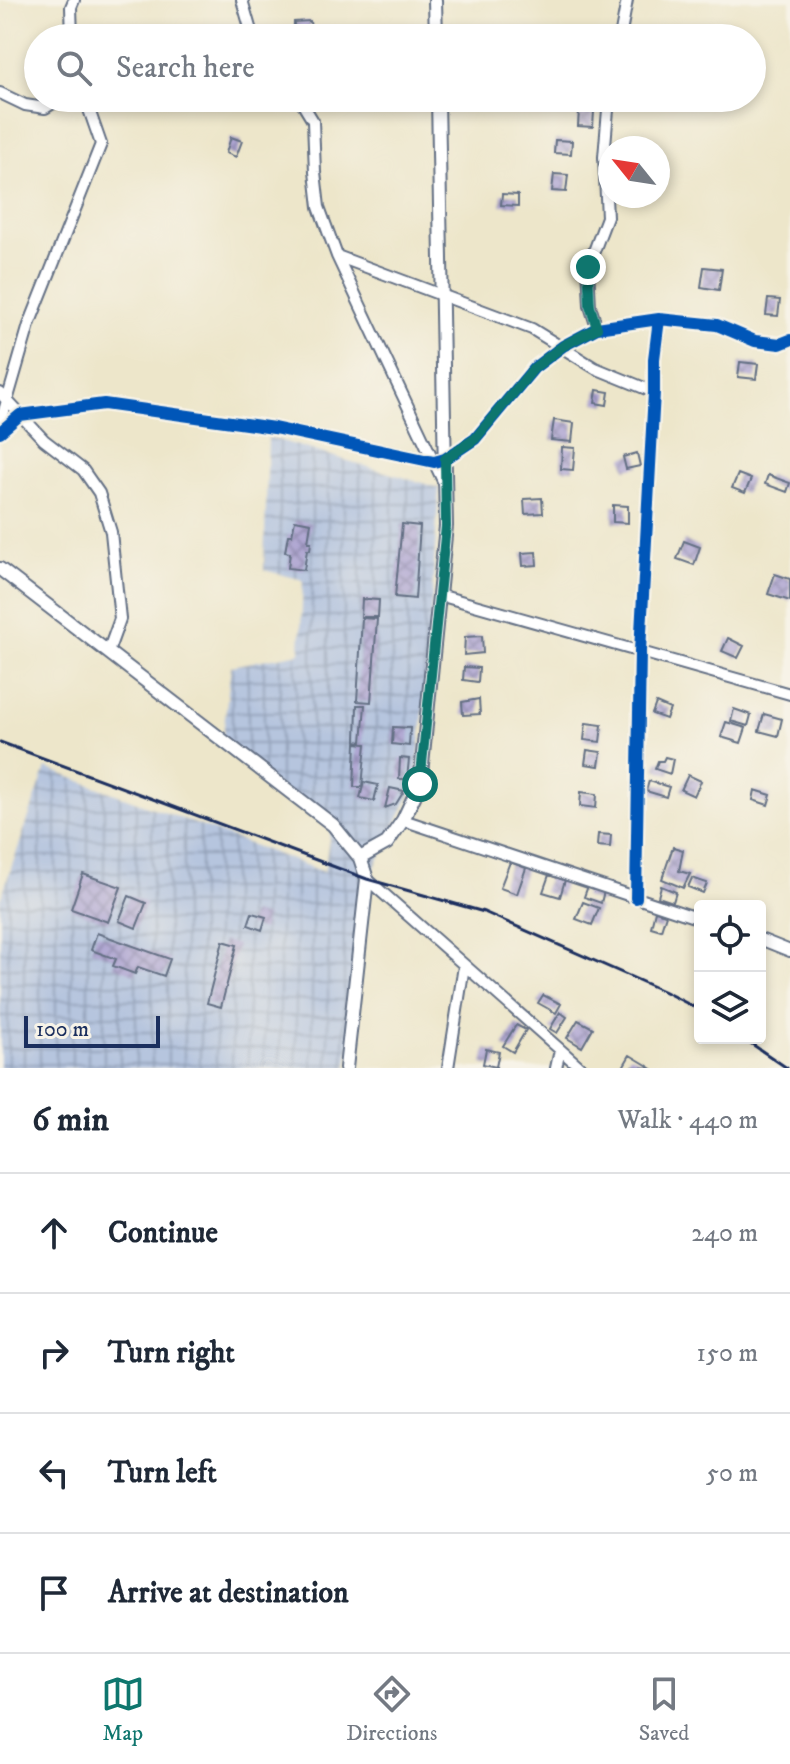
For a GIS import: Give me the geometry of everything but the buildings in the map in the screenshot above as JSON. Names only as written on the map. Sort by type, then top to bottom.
[{"type":"main road","points":[[435,0],[436,24]]},
{"type":"main road","points":[[360,858],[387,843],[403,820],[420,784],[446,526],[445,484],[440,460],[442,295],[438,112]]},
{"type":"main road","points":[[0,569],[333,825],[360,858],[367,879],[346,1068]]},
{"type":"street","points":[[72,24],[74,0]]},
{"type":"street","points":[[242,0],[249,24]]},
{"type":"street","points":[[623,24],[627,0]]},
{"type":"street","points":[[0,93],[24,105]]},
{"type":"street","points":[[0,425],[4,396],[29,325],[101,144],[90,112]]},
{"type":"street","points":[[308,112],[313,121],[319,207],[337,256],[440,460]]},
{"type":"street","points":[[597,328],[590,306],[588,267],[607,217],[604,157],[608,112]]},
{"type":"street","points":[[337,256],[532,329],[595,368],[654,392]]},
{"type":"street","points":[[636,898],[640,651],[654,359],[659,319]]},
{"type":"street","points":[[0,432],[20,415],[104,404],[274,428],[440,460],[475,439],[534,368],[563,346],[597,328],[659,319],[717,325],[755,341],[780,344],[790,340]]},
{"type":"street","points":[[4,396],[44,440],[83,470],[99,493],[111,532],[120,619],[108,652]]},
{"type":"street","points":[[439,595],[790,694]]},
{"type":"street","points":[[403,820],[694,917]]},
{"type":"street","points":[[367,879],[581,1068]]},
{"type":"street","points":[[766,941],[790,951]]},
{"type":"street","points":[[448,1068],[464,966]]},
{"type":"street","points":[[556,1068],[560,1050]]},
{"type":"shaded area","points":[[268,437],[439,488],[416,783],[371,875],[347,1068],[0,1068],[0,900],[46,768],[324,872],[331,827],[222,743],[231,666],[300,653],[303,580],[264,570]]},
{"type":"railway","points":[[0,742],[367,879],[484,912],[694,1007]]},
{"type":"railway","points":[[752,1044],[787,1068]]},
{"type":"cycle path","points":[[0,432],[20,415],[104,404],[274,428],[434,462],[445,459],[475,439],[534,368],[563,346],[597,328],[659,319],[717,325],[755,341],[780,344],[790,340]]},
{"type":"cycle path","points":[[636,898],[640,651],[654,359],[659,319]]},
{"type":"route","points":[[420,784],[446,526],[445,459],[475,439],[534,368],[563,346],[597,328],[590,306],[588,267]]}]
